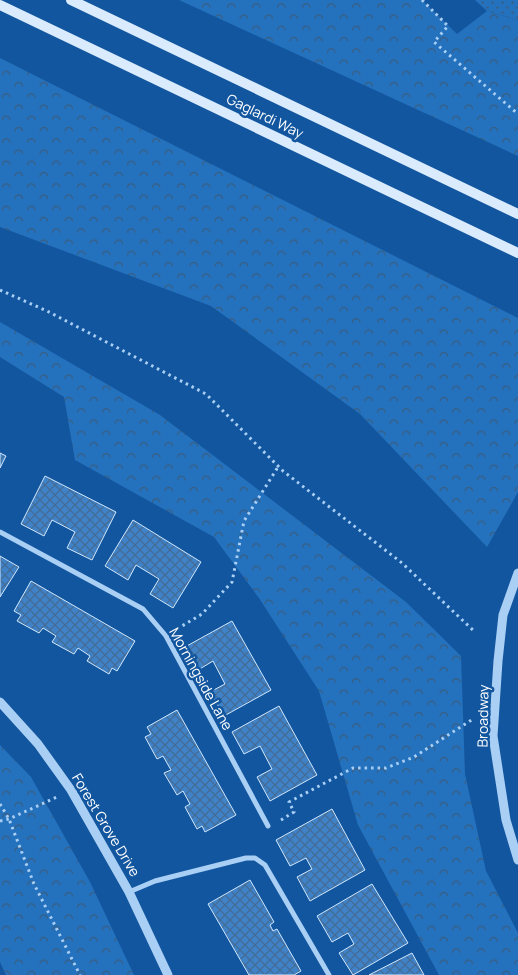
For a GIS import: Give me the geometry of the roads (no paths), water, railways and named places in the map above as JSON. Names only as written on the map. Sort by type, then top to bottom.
[{"type":"main road","name":"Gaglardi Way","points":[[71,0],[518,214]]},
{"type":"main road","name":"Gaglardi Way","points":[[0,5],[518,253]]},
{"type":"street","name":"Morningside Lane","points":[[0,532],[143,609],[166,636],[268,826]]},
{"type":"street","name":"Broadway","points":[[518,573],[503,615],[493,736],[506,820],[518,860]]},
{"type":"street","name":"Forest Grove Drive","points":[[0,702],[38,744],[71,790],[129,892],[168,975]]},
{"type":"street","points":[[129,892],[155,881],[246,858],[255,858],[265,865],[329,975]]}]
